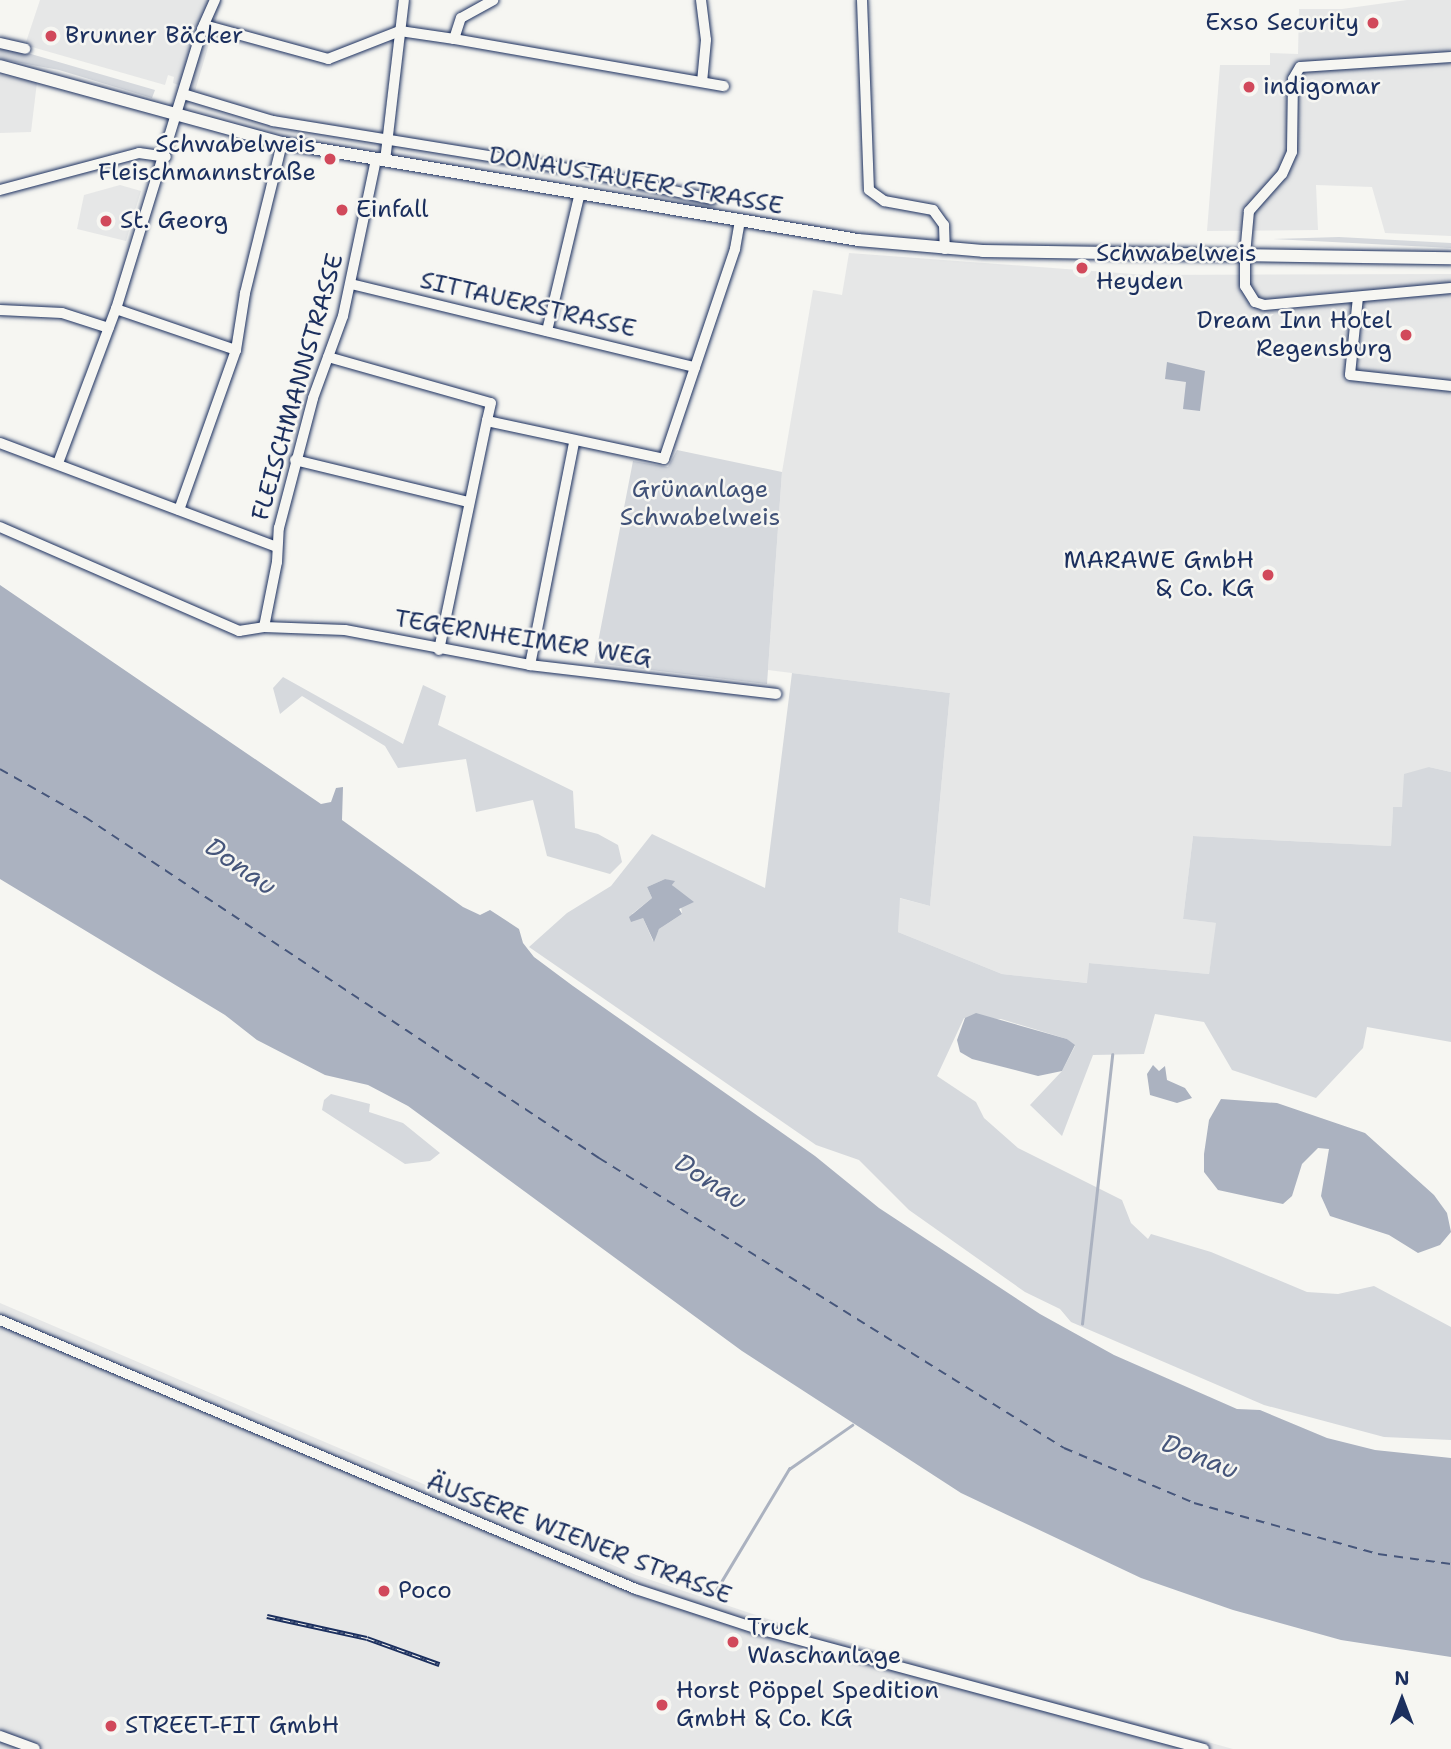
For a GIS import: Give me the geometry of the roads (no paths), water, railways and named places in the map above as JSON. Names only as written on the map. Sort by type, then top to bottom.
[{"type":"main road","name":"DONAUSTAUFER STRASSE","points":[[0,66],[64,80],[177,116],[282,143],[580,192],[740,222],[945,249],[1451,258]]},
{"type":"street","points":[[58,463],[116,309],[166,157],[204,25],[215,0]]},
{"type":"street","name":"FLEISCHMANNSTRASSE","points":[[264,627],[295,460],[351,284],[380,160],[388,143],[404,0]]},
{"type":"street","points":[[454,40],[461,18],[493,0]]},
{"type":"street","points":[[702,0],[706,40],[702,82]]},
{"type":"street","points":[[862,0],[869,190],[884,201],[933,210],[944,225],[945,249]]},
{"type":"street","points":[[204,25],[328,60],[400,31],[724,86]]},
{"type":"street","points":[[0,44],[24,49]]},
{"type":"street","points":[[1451,57],[1300,67],[1293,79],[1292,152],[1282,174],[1249,211],[1245,255],[1245,286],[1255,302],[1280,306],[1451,288]]},
{"type":"street","name":"DONAUSTAUFER STRASSE","points":[[183,94],[273,121],[388,143],[574,170],[712,199]]},
{"type":"street","points":[[180,510],[236,350],[245,293],[282,143]]},
{"type":"street","points":[[0,190],[139,153],[166,157]]},
{"type":"street","points":[[547,331],[580,192]]},
{"type":"street","points":[[487,421],[574,443],[664,459],[735,249],[740,222]]},
{"type":"street","name":"SITTAUERSTRASSE","points":[[351,284],[695,366]]},
{"type":"street","points":[[1358,298],[1350,375],[1451,386]]},
{"type":"street","points":[[116,309],[236,350]]},
{"type":"street","points":[[0,310],[62,313],[109,328]]},
{"type":"street","points":[[328,358],[491,403],[439,650]]},
{"type":"street","points":[[0,443],[277,547]]},
{"type":"street","points":[[530,665],[574,443]]},
{"type":"street","points":[[295,460],[469,502]]},
{"type":"street","name":"TEGERNHEIMER WEG","points":[[0,527],[239,631],[264,627],[345,630],[439,650],[530,665],[776,694]]},
{"type":"street","name":"ÄUSSERE WIENER STRASSE","points":[[0,1320],[636,1589],[755,1628],[1204,1749]]},
{"type":"street","points":[[0,1736],[35,1749]]},
{"type":"water","points":[[1167,362],[1205,371],[1200,411],[1183,409],[1186,382],[1165,379]]},
{"type":"water","name":"Donau","points":[[0,585],[321,804],[331,802],[336,788],[343,787],[342,820],[463,907],[480,915],[490,910],[519,929],[523,943],[534,957],[573,986],[815,1156],[879,1208],[1040,1314],[1114,1355],[1237,1409],[1260,1410],[1327,1438],[1375,1450],[1451,1458],[1451,1657],[1341,1640],[1233,1610],[1141,1578],[961,1493],[742,1351],[408,1106],[368,1085],[325,1075],[257,1040],[225,1015],[0,879]]},
{"type":"water","points":[[665,879],[675,881],[672,885],[694,902],[679,909],[682,914],[659,929],[654,942],[643,918],[631,922],[629,917],[652,898],[647,887]]},
{"type":"water","points":[[976,1013],[1067,1039],[1075,1045],[1062,1071],[1038,1076],[972,1059],[960,1052],[957,1040],[965,1018]]},
{"type":"water","points":[[1153,1065],[1159,1071],[1165,1066],[1167,1080],[1185,1088],[1192,1098],[1177,1103],[1150,1095],[1147,1074]]},
{"type":"water","points":[[1221,1099],[1277,1103],[1365,1133],[1434,1195],[1447,1213],[1451,1232],[1440,1245],[1418,1253],[1389,1235],[1330,1216],[1321,1196],[1329,1149],[1318,1148],[1302,1164],[1292,1196],[1283,1204],[1218,1190],[1204,1172],[1204,1154],[1209,1120]]},
{"type":"waterway","points":[[1082,1324],[1112,1055]]},
{"type":"waterway","points":[[715,1592],[789,1469],[852,1425]]},
{"type":"railway","points":[[267,1616],[367,1638],[439,1664]]},
{"type":"place","name":"Exso Security","points":[[1373,23]]},
{"type":"place","name":"Brunner Bäcker","points":[[51,36]]},
{"type":"place","name":"indigomar","points":[[1249,87]]},
{"type":"place","name":"Schwabelweis Fleischmannstraße","points":[[330,159]]},
{"type":"place","name":"Einfall","points":[[342,210]]},
{"type":"place","name":"St. Georg","points":[[106,221]]},
{"type":"place","name":"Schwabelweis Heyden","points":[[1082,268]]},
{"type":"place","name":"Dream Inn Hotel Regensburg","points":[[1406,335]]},
{"type":"place","name":"MARAWE GmbH & Co. KG","points":[[1268,575]]},
{"type":"place","name":"Poco","points":[[384,1591]]},
{"type":"place","name":"Truck Waschanlage","points":[[733,1642]]},
{"type":"place","name":"Horst Pöppel Spedition GmbH & Co. KG","points":[[662,1705]]},
{"type":"place","name":"STREET-FIT GmbH","points":[[111,1726]]},
{"type":"park label","name":"Grünanlage Schwabelweis","points":[[700,504]]}]
